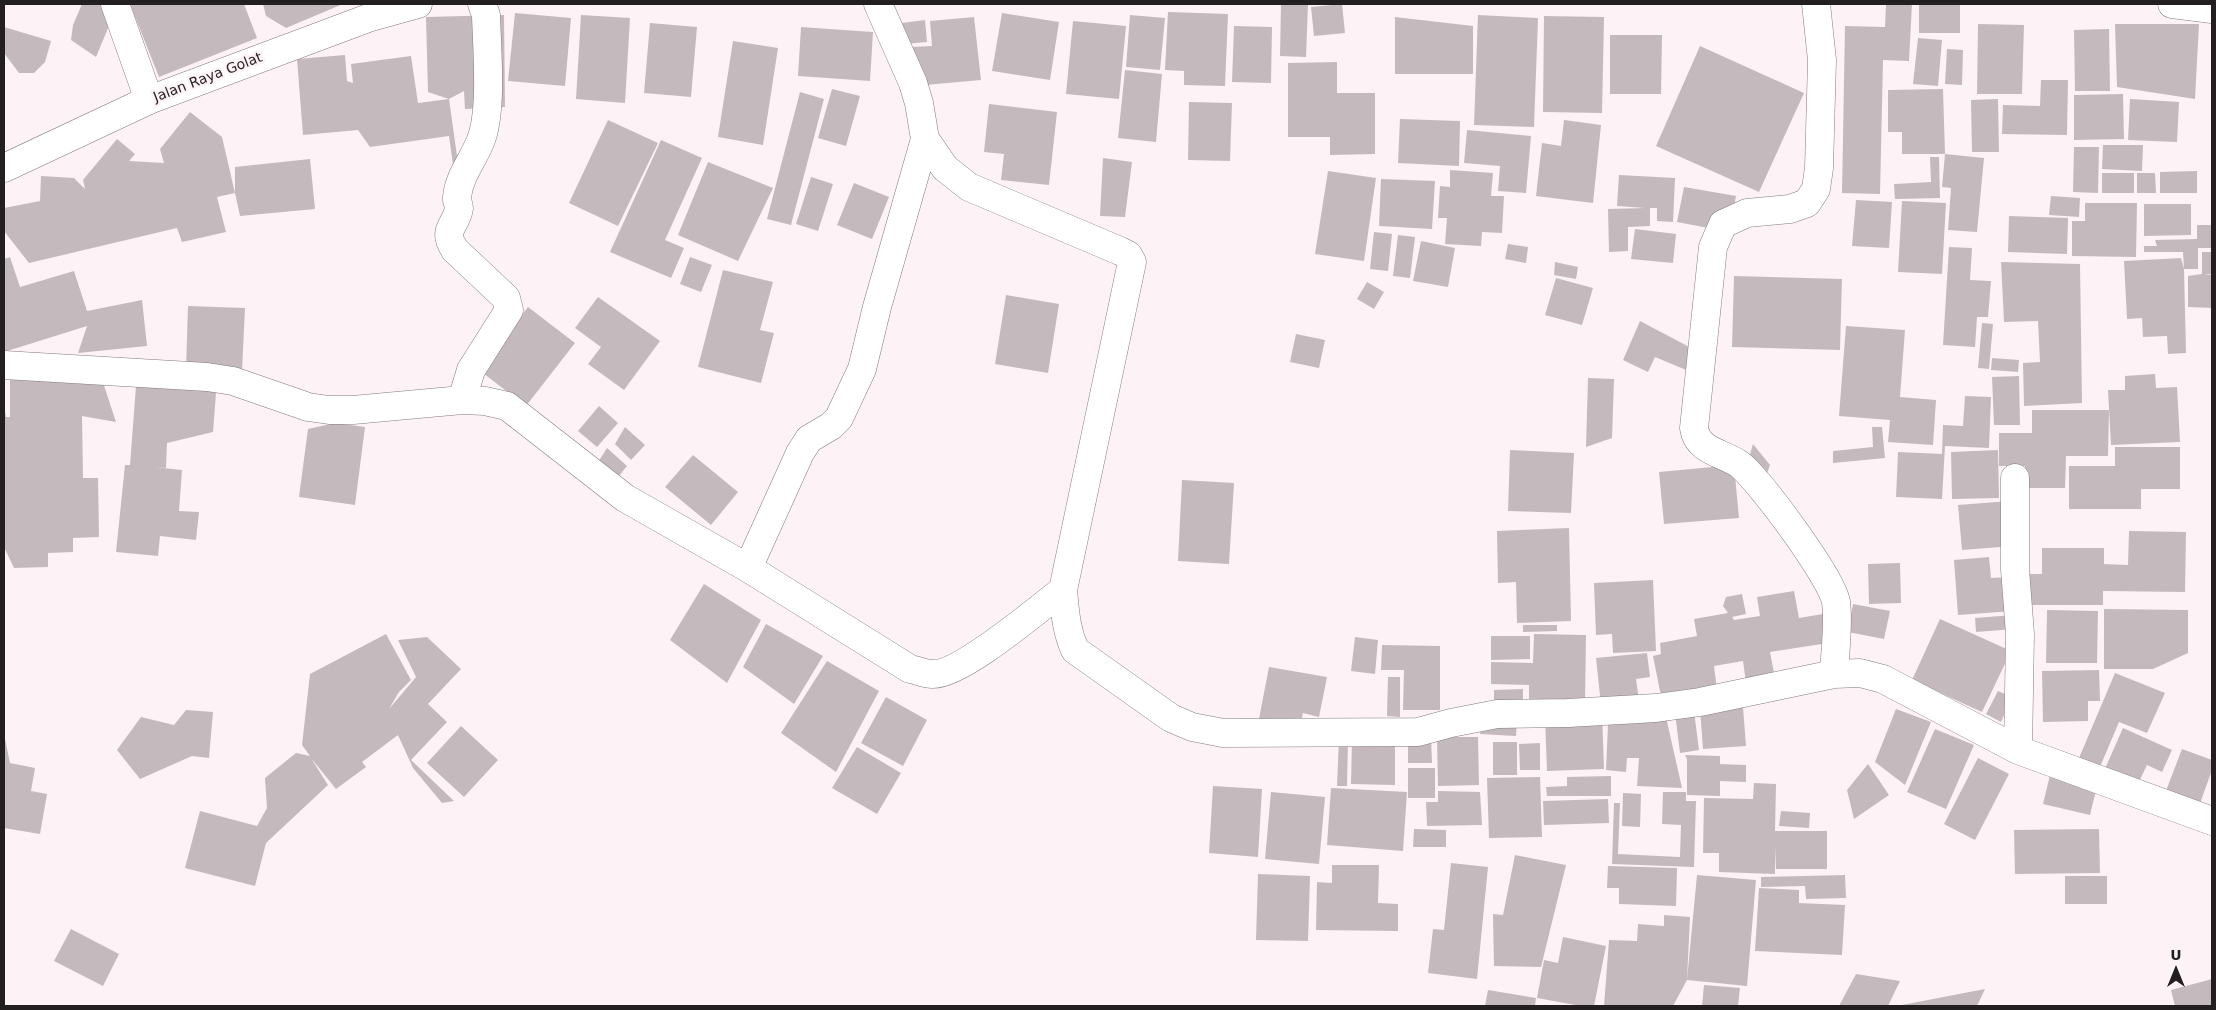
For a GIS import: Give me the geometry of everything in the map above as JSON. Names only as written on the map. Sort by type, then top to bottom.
[{"type":"street","points":[[114,4],[148,100]]},
{"type":"street","name":"Jalan Raya Golat","points":[[4,168],[148,100],[371,17],[418,4]]},
{"type":"street","points":[[462,400],[471,370],[509,310],[506,298],[455,250],[449,241],[449,231],[459,208],[456,198],[466,168],[482,137],[486,109],[486,16],[482,4]]},
{"type":"street","points":[[878,4],[913,83],[925,139],[945,168],[969,187],[1120,251],[1128,255],[1132,262],[1063,590],[1068,636],[1075,650],[1171,718],[1192,727],[1223,733],[1418,732],[1497,714],[1578,713],[1656,708],[1700,702],[1834,674],[1860,673],[1883,679],[2018,750],[2212,821]]},
{"type":"street","points":[[1816,4],[1822,60],[1819,168],[1816,189],[1807,203],[1790,209],[1747,213],[1723,224],[1713,246],[1694,428],[1698,441],[1744,469],[1773,502],[1826,576],[1836,602],[1834,674]]},
{"type":"street","points":[[2172,4],[2212,8]]},
{"type":"street","points":[[748,568],[800,453],[809,439],[831,426],[838,418],[862,368],[877,307],[925,139]]},
{"type":"street","points":[[4,365],[207,377],[233,382],[308,407],[329,410],[353,410],[462,400],[485,401],[507,406],[625,498],[748,568],[910,668],[933,674],[952,670],[977,654],[1063,590]]},
{"type":"street","points":[[2015,478],[2015,569],[2020,634],[2018,750]]},
{"type":"building","points":[[82,4],[118,4],[96,57],[71,40],[73,25]]},
{"type":"building","points":[[130,4],[244,4],[257,38],[159,77]]},
{"type":"building","points":[[263,4],[343,4],[286,28],[266,16]]},
{"type":"building","points":[[1281,4],[1308,4],[1306,57],[1280,56]]},
{"type":"building","points":[[1342,4],[1345,33],[1314,36],[1311,7]]},
{"type":"building","points":[[1886,4],[1912,4],[1909,61],[1883,60],[1880,194],[1842,193],[1845,26],[1885,27]]},
{"type":"building","points":[[1919,4],[1960,4],[1960,33],[1919,33]]},
{"type":"building","points":[[1168,12],[1228,14],[1225,86],[1184,85],[1184,71],[1165,70]]},
{"type":"building","points":[[515,13],[571,18],[565,86],[508,81]]},
{"type":"building","points":[[1002,13],[1059,22],[1050,80],[992,71]]},
{"type":"building","points":[[504,15],[505,107],[465,109],[464,91],[449,99],[428,92],[426,17]]},
{"type":"building","points":[[581,15],[630,18],[625,103],[576,99]]},
{"type":"building","points":[[1130,15],[1165,18],[1160,70],[1126,67]]},
{"type":"building","points":[[1478,15],[1538,18],[1534,127],[1474,125]]},
{"type":"building","points":[[1544,16],[1604,17],[1602,113],[1543,112]]},
{"type":"building","points":[[974,17],[981,80],[914,86],[910,47],[932,46],[930,21]]},
{"type":"building","points":[[1395,17],[1473,26],[1473,74],[1395,74]]},
{"type":"building","points":[[925,20],[927,42],[904,44],[902,23]]},
{"type":"building","points":[[1073,21],[1126,26],[1119,99],[1066,94]]},
{"type":"building","points":[[650,23],[697,27],[691,97],[644,93]]},
{"type":"building","points":[[1978,24],[2024,25],[2022,94],[1977,94]]},
{"type":"building","points":[[2115,24],[2199,24],[2195,99],[2117,87]]},
{"type":"building","points":[[1234,26],[1272,27],[1271,83],[1232,82]]},
{"type":"building","points":[[4,27],[51,41],[45,62],[34,73],[19,73],[4,53]]},
{"type":"building","points":[[801,27],[873,32],[870,81],[798,76]]},
{"type":"building","points":[[2109,29],[2110,91],[2075,91],[2074,30]]},
{"type":"building","points":[[1610,35],[1662,35],[1661,94],[1610,94]]},
{"type":"building","points":[[1918,38],[1942,40],[1938,86],[1913,84]]},
{"type":"building","points":[[733,41],[778,48],[763,145],[718,137]]},
{"type":"building","points":[[1700,46],[1804,93],[1759,192],[1656,146]]},
{"type":"building","points":[[1947,49],[1963,50],[1962,85],[1945,84]]},
{"type":"building","points":[[345,55],[347,81],[353,83],[351,64],[411,56],[418,103],[449,99],[464,206],[459,208],[449,136],[370,147],[358,130],[303,135],[297,59]]},
{"type":"building","points":[[1337,62],[1337,93],[1375,93],[1375,154],[1330,155],[1330,137],[1288,137],[1288,63]]},
{"type":"building","points":[[1125,70],[1162,74],[1156,142],[1118,138]]},
{"type":"building","points":[[2041,80],[2068,80],[2067,135],[2002,134],[2003,105],[2040,106]]},
{"type":"building","points":[[832,89],[860,96],[846,146],[818,138]]},
{"type":"building","points":[[1943,89],[1945,154],[1902,154],[1902,132],[1888,132],[1888,90]]},
{"type":"building","points":[[800,92],[824,99],[791,225],[767,219]]},
{"type":"building","points":[[2123,94],[2124,139],[2074,140],[2074,95]]},
{"type":"building","points":[[1998,99],[1999,152],[1972,152],[1971,100]]},
{"type":"building","points":[[2130,99],[2179,102],[2177,142],[2128,140]]},
{"type":"building","points":[[1189,102],[1232,103],[1230,161],[1188,160]]},
{"type":"building","points":[[989,104],[1057,112],[1049,185],[1001,180],[1004,154],[984,152]]},
{"type":"building","points":[[190,112],[222,137],[235,193],[217,197],[226,232],[182,242],[177,228],[29,263],[4,231],[4,208],[40,201],[41,176],[74,178],[85,189],[83,180],[117,139],[135,154],[129,161],[164,163],[160,149]]},
{"type":"building","points":[[1400,119],[1460,121],[1459,166],[1398,163]]},
{"type":"building","points":[[608,120],[658,143],[618,226],[569,203]]},
{"type":"building","points":[[1564,120],[1601,125],[1593,203],[1536,196],[1542,143],[1561,146]]},
{"type":"building","points":[[1467,130],[1531,136],[1526,193],[1498,191],[1500,166],[1464,163]]},
{"type":"building","points":[[661,140],[702,158],[665,240],[684,248],[671,278],[610,252]]},
{"type":"building","points":[[2103,145],[2143,145],[2142,171],[2102,169]]},
{"type":"building","points":[[2074,147],[2099,147],[2098,193],[2073,192]]},
{"type":"building","points":[[1945,154],[1984,158],[1977,232],[1948,230],[1951,188],[1942,187]]},
{"type":"building","points":[[1930,157],[1939,157],[1940,198],[1895,199],[1894,184],[1931,182]]},
{"type":"building","points":[[1103,158],[1132,162],[1125,217],[1100,216]]},
{"type":"building","points":[[310,159],[315,209],[240,216],[235,193],[235,167]]},
{"type":"building","points":[[708,162],[773,188],[738,261],[678,235]]},
{"type":"building","points":[[1450,170],[1493,173],[1491,196],[1504,196],[1502,233],[1482,232],[1481,246],[1445,244],[1447,218],[1438,218],[1440,186],[1450,187]]},
{"type":"building","points":[[1328,171],[1376,178],[1364,261],[1315,254]]},
{"type":"building","points":[[2197,171],[2197,193],[2160,193],[2160,172]]},
{"type":"building","points":[[2102,173],[2134,173],[2134,193],[2102,193]]},
{"type":"building","points":[[2137,173],[2155,173],[2156,193],[2137,193]]},
{"type":"building","points":[[1619,175],[1675,178],[1673,222],[1657,221],[1657,208],[1650,208],[1650,226],[1628,227],[1628,251],[1609,252],[1608,209],[1645,208],[1617,206]]},
{"type":"building","points":[[811,177],[833,184],[818,231],[796,224]]},
{"type":"building","points":[[1381,179],[1435,181],[1432,229],[1379,226]]},
{"type":"building","points":[[854,183],[889,197],[872,239],[837,225]]},
{"type":"building","points":[[1684,187],[1736,196],[1729,232],[1677,222]]},
{"type":"building","points":[[2051,196],[2080,198],[2079,217],[2049,215]]},
{"type":"building","points":[[1856,200],[1892,202],[1889,248],[1852,246]]},
{"type":"building","points":[[1902,201],[1946,203],[1942,274],[1898,272]]},
{"type":"building","points":[[2085,203],[2137,203],[2136,257],[2072,256],[2072,221],[2085,221]]},
{"type":"building","points":[[2144,204],[2191,204],[2191,235],[2144,236]]},
{"type":"building","points":[[2009,216],[2068,218],[2067,254],[2008,252]]},
{"type":"building","points":[[2197,225],[2212,225],[2212,248],[2198,248],[2198,269],[2184,269],[2183,252],[2144,252],[2144,246],[2157,246],[2155,240],[2197,239]]},
{"type":"building","points":[[1635,229],[1676,234],[1673,263],[1631,259]]},
{"type":"building","points":[[1374,232],[1392,234],[1388,271],[1370,269]]},
{"type":"building","points":[[1398,235],[1415,237],[1410,278],[1393,276]]},
{"type":"building","points":[[1421,241],[1455,248],[1448,287],[1413,281]]},
{"type":"building","points":[[1508,244],[1528,247],[1526,263],[1505,259]]},
{"type":"building","points":[[1949,247],[1972,248],[1970,280],[1991,281],[1988,317],[1977,317],[1975,347],[1943,345]]},
{"type":"building","points":[[2202,252],[2212,252],[2212,274],[2204,274],[2212,275],[2212,308],[2188,307],[2188,276],[2202,274]]},
{"type":"building","points":[[10,257],[20,287],[74,271],[87,311],[142,300],[147,346],[78,353],[87,326],[4,352],[4,259]]},
{"type":"building","points":[[690,257],[712,265],[701,292],[680,284]]},
{"type":"building","points":[[2181,258],[2184,269],[2186,353],[2168,354],[2167,336],[2143,337],[2142,318],[2127,319],[2124,261]]},
{"type":"building","points":[[1555,262],[1578,267],[1576,279],[1554,275]]},
{"type":"building","points":[[2001,262],[2080,264],[2082,403],[2024,406],[2023,363],[2040,362],[2038,321],[2004,322]]},
{"type":"building","points":[[723,270],[773,282],[760,330],[774,333],[761,383],[698,367]]},
{"type":"building","points":[[1734,276],[1842,279],[1840,350],[1732,347]]},
{"type":"building","points":[[1556,278],[1593,288],[1582,325],[1545,315]]},
{"type":"building","points":[[1367,282],[1384,292],[1374,309],[1357,299]]},
{"type":"building","points":[[1006,295],[1059,304],[1048,373],[995,364]]},
{"type":"building","points":[[598,297],[660,341],[624,390],[588,364],[601,347],[575,328]]},
{"type":"building","points":[[188,306],[245,308],[242,371],[186,369]]},
{"type":"building","points":[[528,307],[575,343],[526,406],[479,370]]},
{"type":"building","points":[[1640,321],[1697,351],[1691,372],[1655,357],[1648,372],[1623,360]]},
{"type":"building","points":[[1982,323],[1993,324],[1989,369],[1978,368]]},
{"type":"building","points":[[1846,326],[1905,330],[1900,397],[1936,400],[1933,445],[1888,442],[1890,420],[1839,416]]},
{"type":"building","points":[[1296,334],[1325,340],[1319,368],[1290,362]]},
{"type":"building","points":[[1992,358],[2019,360],[2018,372],[1991,370]]},
{"type":"building","points":[[96,361],[116,422],[82,416],[83,478],[98,478],[99,537],[73,538],[73,552],[48,553],[48,567],[14,568],[4,547],[4,407],[6,417],[10,417],[10,365]]},
{"type":"building","points":[[137,373],[217,380],[213,432],[167,443],[166,468],[154,467],[182,470],[179,511],[199,512],[196,540],[160,536],[158,556],[116,552],[125,465],[130,465]]},
{"type":"building","points":[[2155,374],[2156,388],[2177,387],[2180,442],[2111,445],[2108,390],[2125,390],[2125,376]]},
{"type":"building","points":[[2019,376],[2020,425],[1994,425],[1992,377]]},
{"type":"building","points":[[1588,378],[1614,379],[1612,438],[1586,447]]},
{"type":"building","points":[[1965,396],[1991,397],[1989,448],[1945,446],[1942,499],[1896,497],[1898,452],[1942,454],[1943,425],[1963,426]]},
{"type":"building","points":[[599,406],[618,423],[597,447],[578,431]]},
{"type":"building","points":[[2032,410],[2109,410],[2108,456],[2066,456],[2065,488],[2025,488],[2025,466],[1999,466],[1999,433],[2032,433]]},
{"type":"building","points":[[335,423],[365,427],[355,505],[299,497],[308,429]]},
{"type":"building","points":[[625,427],[645,445],[631,460],[615,444]]},
{"type":"building","points":[[1872,427],[1882,427],[1885,458],[1833,463],[1833,451],[1873,447]]},
{"type":"building","points":[[1753,444],[1770,465],[1763,485],[1747,465]]},
{"type":"building","points":[[2115,447],[2180,447],[2180,489],[2141,489],[2141,509],[2069,509],[2069,466],[2115,466]]},
{"type":"building","points":[[607,448],[627,466],[614,482],[595,467]]},
{"type":"building","points":[[1510,450],[1574,453],[1571,513],[1508,511]]},
{"type":"building","points":[[1998,450],[1999,498],[1952,499],[1951,452]]},
{"type":"building","points":[[693,455],[738,492],[711,525],[665,487]]},
{"type":"building","points":[[1734,465],[1739,518],[1664,524],[1659,472]]},
{"type":"building","points":[[1182,480],[1234,483],[1229,564],[1178,561]]},
{"type":"building","points":[[2009,501],[2013,546],[1962,550],[1958,505]]},
{"type":"building","points":[[1569,528],[1571,621],[1517,623],[1516,582],[1498,583],[1497,531]]},
{"type":"building","points":[[2129,531],[2186,532],[2185,592],[2103,591],[2103,605],[2028,605],[2029,574],[2042,574],[2042,548],[2104,548],[2104,564],[2128,565]]},
{"type":"building","points":[[1989,557],[1991,578],[2010,577],[2013,611],[1958,615],[1954,560]]},
{"type":"building","points":[[1900,563],[1901,603],[1869,604],[1868,564]]},
{"type":"building","points":[[1653,580],[1656,651],[1613,653],[1612,634],[1596,635],[1594,583]]},
{"type":"building","points":[[704,584],[761,620],[727,683],[670,640]]},
{"type":"building","points":[[1794,591],[1799,618],[1823,614],[1828,643],[1770,652],[1775,678],[1746,683],[1743,661],[1714,666],[1717,690],[1661,696],[1653,656],[1661,654],[1660,643],[1697,636],[1694,619],[1728,613],[1723,606],[1726,597],[1742,594],[1746,614],[1732,617],[1734,620],[1760,616],[1757,597]]},
{"type":"building","points":[[1853,604],[1890,611],[1884,639],[1848,632]]},
{"type":"building","points":[[2104,609],[2188,610],[2188,653],[2153,669],[2104,669]]},
{"type":"building","points":[[2047,610],[2098,611],[2097,663],[2046,663]]},
{"type":"building","points":[[2014,615],[2015,629],[1976,632],[1975,618]]},
{"type":"building","points":[[1940,619],[2011,651],[1982,712],[1912,680]]},
{"type":"building","points":[[766,624],[823,656],[794,704],[743,667]]},
{"type":"building","points":[[1523,625],[1557,625],[1557,631],[1523,632]]},
{"type":"building","points":[[386,634],[411,680],[399,692],[389,709],[416,677],[398,640],[427,637],[461,669],[428,704],[447,722],[411,760],[454,801],[442,803],[413,768],[398,735],[362,762],[366,767],[336,789],[311,758],[328,785],[266,843],[255,886],[185,868],[200,811],[257,826],[267,808],[265,778],[296,753],[310,756],[302,745],[310,674]]},
{"type":"building","points":[[1534,634],[1586,635],[1585,704],[1529,703],[1529,685],[1491,684],[1491,662],[1533,663]]},
{"type":"building","points":[[1491,636],[1530,636],[1530,659],[1491,660]]},
{"type":"building","points":[[1355,637],[1378,640],[1375,674],[1351,671]]},
{"type":"building","points":[[1382,645],[1440,646],[1440,710],[1403,710],[1404,670],[1381,670]]},
{"type":"building","points":[[1647,653],[1650,677],[1636,679],[1639,700],[1601,705],[1596,658]]},
{"type":"building","points":[[827,661],[879,691],[836,772],[781,733]]},
{"type":"building","points":[[1269,667],[1327,677],[1319,717],[1303,713],[1299,732],[1258,724]]},
{"type":"building","points":[[2099,670],[2100,701],[2088,701],[2088,721],[2043,722],[2042,671]]},
{"type":"building","points":[[2115,673],[2165,693],[2147,733],[2119,722],[2100,767],[2079,758]]},
{"type":"building","points":[[1388,677],[1400,677],[1400,717],[1387,716]]},
{"type":"building","points":[[1523,689],[1523,706],[1494,706],[1494,690]]},
{"type":"building","points":[[1998,691],[2012,697],[2001,722],[1986,714]]},
{"type":"building","points":[[886,697],[927,720],[903,766],[861,743]]},
{"type":"building","points":[[1743,707],[1746,746],[1703,749],[1700,709]]},
{"type":"building","points":[[1896,709],[1931,722],[1905,785],[1875,762]]},
{"type":"building","points":[[186,710],[213,712],[209,758],[192,756],[140,779],[117,750],[141,717],[174,725]]},
{"type":"building","points":[[1694,711],[1699,750],[1680,753],[1675,713]]},
{"type":"building","points":[[1602,713],[1604,769],[1547,771],[1545,716]]},
{"type":"building","points":[[1635,715],[1666,717],[1682,788],[1637,786],[1639,758],[1627,758],[1626,772],[1606,770],[1608,724],[1635,724]]},
{"type":"building","points":[[1481,719],[1517,721],[1516,736],[1480,734]]},
{"type":"building","points":[[461,726],[498,760],[464,797],[427,763]]},
{"type":"building","points":[[2123,728],[2172,750],[2162,772],[2147,765],[2137,786],[2104,771]]},
{"type":"building","points":[[1935,729],[1974,745],[1946,809],[1907,792]]},
{"type":"building","points":[[4,734],[10,763],[35,768],[31,791],[47,794],[40,834],[4,828]]},
{"type":"building","points":[[1408,737],[1431,737],[1432,763],[1408,763]]},
{"type":"building","points":[[1437,737],[1478,737],[1479,785],[1438,786]]},
{"type":"building","points":[[1339,738],[1348,740],[1347,786],[1337,786]]},
{"type":"building","points":[[1352,739],[1395,739],[1395,785],[1351,784]]},
{"type":"building","points":[[1493,742],[1517,742],[1517,775],[1493,775]]},
{"type":"building","points":[[1540,743],[1540,770],[1520,770],[1519,744]]},
{"type":"building","points":[[857,747],[901,773],[877,814],[832,788]]},
{"type":"building","points":[[2182,749],[2212,760],[2212,770],[2198,809],[2164,796]]},
{"type":"building","points":[[1685,755],[1720,756],[1720,764],[1746,765],[1746,782],[1720,781],[1720,796],[1687,795],[1687,759]]},
{"type":"building","points":[[1978,758],[2009,774],[1975,840],[1944,824]]},
{"type":"building","points":[[1868,764],[1889,795],[1854,819],[1847,790]]},
{"type":"building","points":[[1408,768],[1435,768],[1435,798],[1408,798]]},
{"type":"building","points":[[2050,775],[2097,786],[2090,815],[2043,804]]},
{"type":"building","points":[[1611,776],[1611,796],[1547,796],[1546,787],[1567,786],[1567,777]]},
{"type":"building","points":[[1540,777],[1542,837],[1489,838],[1487,778]]},
{"type":"building","points":[[1754,783],[1776,784],[1775,831],[1827,831],[1827,869],[1776,869],[1775,847],[1775,874],[1719,872],[1719,853],[1703,853],[1704,798],[1753,799]]},
{"type":"building","points":[[1213,786],[1262,789],[1258,857],[1209,853]]},
{"type":"building","points":[[1331,788],[1407,792],[1403,851],[1327,845]]},
{"type":"building","points":[[1438,791],[1480,792],[1482,825],[1427,826],[1426,802],[1438,802]]},
{"type":"building","points":[[1271,792],[1325,797],[1319,864],[1265,859]]},
{"type":"building","points":[[1663,792],[1686,792],[1686,801],[1696,801],[1694,867],[1612,864],[1614,803],[1620,803],[1618,854],[1680,857],[1681,825],[1662,824]]},
{"type":"building","points":[[1623,793],[1641,794],[1640,827],[1622,826]]},
{"type":"building","points":[[1608,799],[1609,823],[1544,825],[1543,801]]},
{"type":"building","points":[[1781,811],[1810,813],[1809,828],[1779,826]]},
{"type":"building","points":[[1414,829],[1446,830],[1446,847],[1413,847]]},
{"type":"building","points":[[2099,829],[2100,873],[2015,874],[2014,830]]},
{"type":"building","points":[[1515,855],[1566,865],[1541,967],[1494,966],[1493,914],[1503,915]]},
{"type":"building","points":[[1451,863],[1488,867],[1477,979],[1428,973],[1433,929],[1444,930]]},
{"type":"building","points":[[1332,865],[1379,865],[1378,903],[1398,904],[1398,931],[1316,930],[1317,882],[1332,883]]},
{"type":"building","points":[[1608,866],[1677,868],[1676,906],[1619,904],[1619,888],[1607,888]]},
{"type":"building","points":[[1258,874],[1310,876],[1308,941],[1256,940]]},
{"type":"building","points":[[1697,875],[1756,880],[1747,986],[1687,980]]},
{"type":"building","points":[[1845,875],[1846,898],[1806,899],[1805,886],[1761,887],[1761,877]]},
{"type":"building","points":[[2065,876],[2107,876],[2107,904],[2065,904]]},
{"type":"building","points":[[1759,888],[1799,890],[1799,903],[1845,905],[1842,955],[1755,951]]},
{"type":"building","points":[[1664,915],[1690,917],[1687,980],[1673,1006],[1604,1006],[1609,940],[1637,941],[1638,924],[1664,926]]},
{"type":"building","points":[[71,929],[119,954],[103,986],[54,961]]},
{"type":"building","points":[[1563,937],[1606,946],[1594,1006],[1581,1006],[1537,998],[1544,960],[1558,963]]},
{"type":"building","points":[[1856,974],[1900,981],[1888,1006],[1839,1006]]},
{"type":"building","points":[[2212,979],[2212,1006],[2175,1006],[2171,990]]},
{"type":"building","points":[[1704,985],[1740,988],[1738,1006],[1702,1006]]},
{"type":"building","points":[[1985,989],[1977,1006],[1902,1005]]},
{"type":"building","points":[[1488,990],[1536,998],[1535,1006],[1485,1006]]}]
